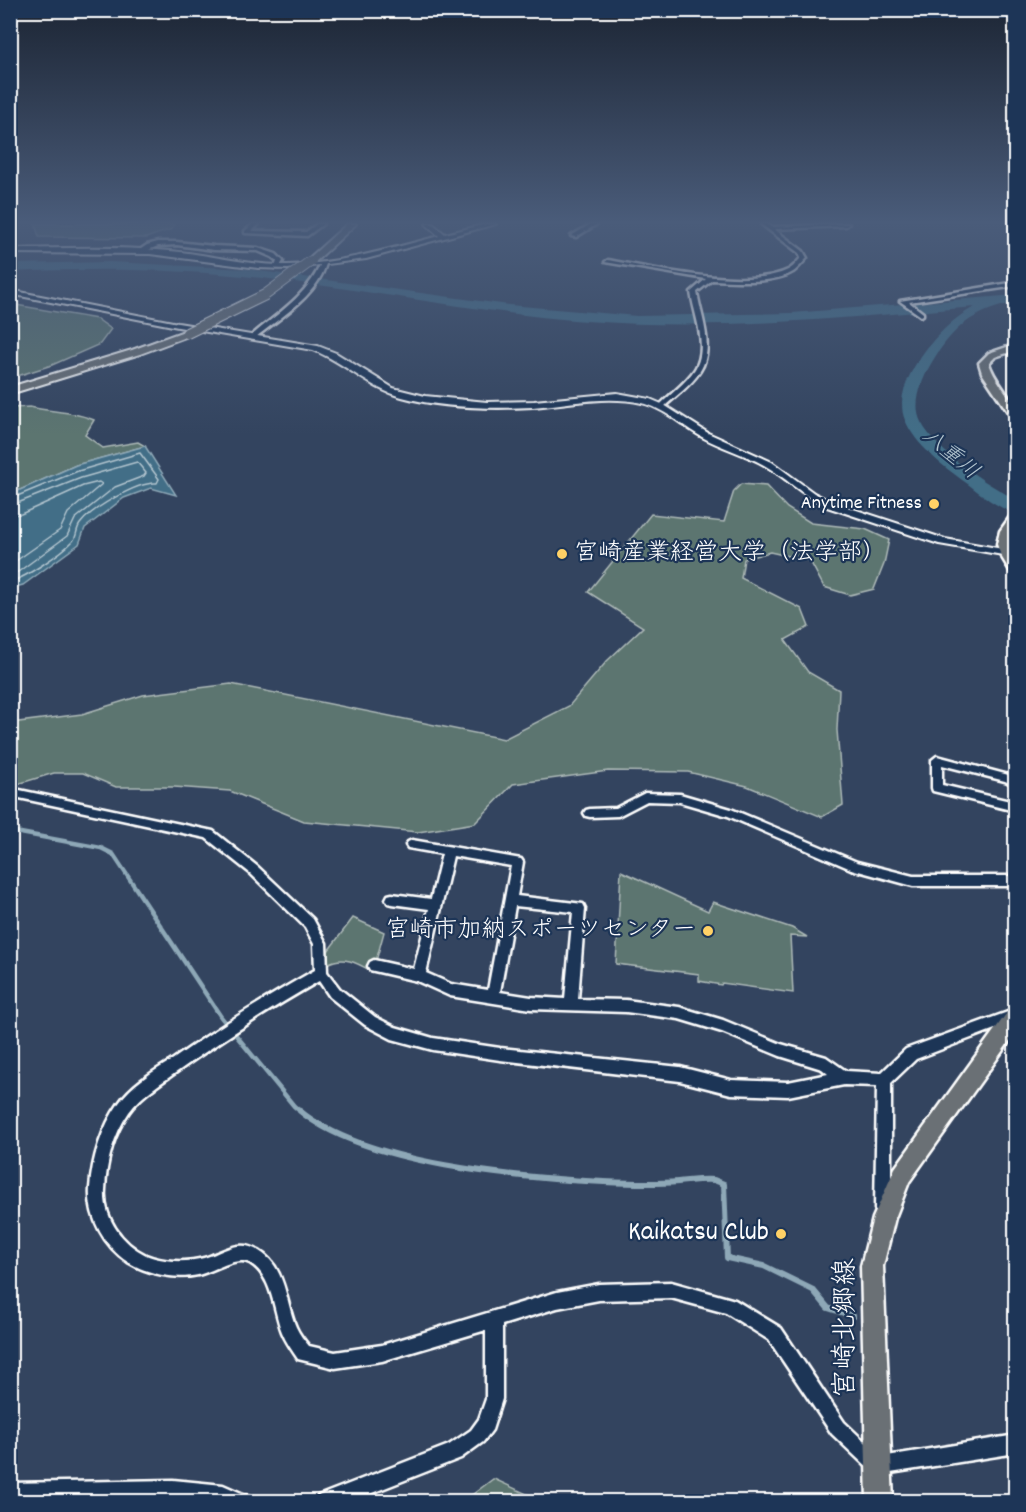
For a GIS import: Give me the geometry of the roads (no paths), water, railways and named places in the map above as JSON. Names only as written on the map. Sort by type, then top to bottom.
[{"type":"highway","points":[[10,389],[136,352],[266,295]]},
{"type":"main road","points":[[1016,347],[992,354],[984,363],[987,374],[1016,416]]},
{"type":"main road","points":[[1012,521],[1003,542],[1003,552],[1016,571]]},
{"type":"main road","name":"宮崎北郷線","points":[[880,1502],[872,1266],[884,1218],[902,1175],[1016,1016]]},
{"type":"street","points":[[23,295],[168,323],[315,348],[333,355],[379,384],[403,395],[425,399],[461,404],[504,405],[616,396],[647,401],[661,407],[705,435],[769,464],[810,495],[828,504],[943,542],[1003,552]]},
{"type":"street","points":[[253,337],[302,295]]},
{"type":"street","points":[[661,407],[700,368],[705,351],[694,295]]},
{"type":"street","points":[[921,314],[904,302],[955,295]]},
{"type":"street","points":[[1016,782],[937,760],[937,789],[1011,806],[1016,803]]},
{"type":"street","points":[[10,792],[209,834],[254,870],[309,923],[320,944],[321,973],[335,993],[370,1021],[392,1033],[433,1044],[500,1054],[680,1074],[731,1087],[788,1089],[844,1078],[884,1080]]},
{"type":"street","points":[[590,813],[618,812],[645,797],[680,798],[731,813],[855,866],[913,881],[1016,881]]},
{"type":"street","points":[[412,845],[517,862],[493,996]]},
{"type":"street","points":[[419,976],[448,852]]},
{"type":"street","points":[[392,899],[435,905]]},
{"type":"street","points":[[512,900],[579,908],[571,1005]]},
{"type":"street","points":[[374,966],[419,976],[450,990],[531,1003],[626,1006],[679,1013],[723,1026],[780,1050],[826,1064],[844,1078]]},
{"type":"street","points":[[321,973],[210,1040],[147,1086],[126,1105],[109,1137],[98,1184],[97,1204],[103,1222],[113,1238],[129,1253],[142,1261],[164,1267],[191,1269],[241,1253],[248,1253],[257,1258],[273,1278],[280,1294],[289,1330],[304,1353],[335,1360],[382,1353],[557,1300],[599,1292],[671,1290],[729,1306],[776,1334],[838,1428],[878,1466],[1016,1444]]},
{"type":"street","points":[[884,1218],[884,1080],[911,1054],[1016,1016]]},
{"type":"street","points":[[324,1502],[456,1452],[477,1436],[486,1424],[494,1399],[494,1320]]},
{"type":"street","points":[[10,1492],[173,1489],[223,1494],[242,1502]]},
{"type":"water","points":[[145,446],[176,495],[151,488],[124,498],[85,528],[79,544],[23,585],[11,588],[11,494],[76,465]]},
{"type":"waterway","points":[[408,295],[586,317],[689,321],[844,314],[999,301]]},
{"type":"waterway","name":"八重川","points":[[1016,299],[999,302],[975,312],[945,334],[922,370],[916,383],[910,409],[912,419],[919,431],[943,456],[973,480],[1016,508]]},
{"type":"waterway","points":[[10,831],[101,848],[113,854],[221,1017],[302,1113]]},
{"type":"waterway","points":[[300,1111],[328,1129],[363,1144],[445,1165],[531,1177],[604,1182],[660,1183],[714,1180],[724,1184],[727,1258],[764,1266],[813,1290],[828,1308],[853,1316]]},
{"type":"place","name":"Anytime Fitness","points":[[934,504]]},
{"type":"place","name":"宮崎産業経営大学（法学部）","points":[[562,554]]},
{"type":"place","name":"宮崎市加納スポーツセンター","points":[[708,931]]},
{"type":"place","name":"Kaikatsu Club","points":[[781,1234]]}]
